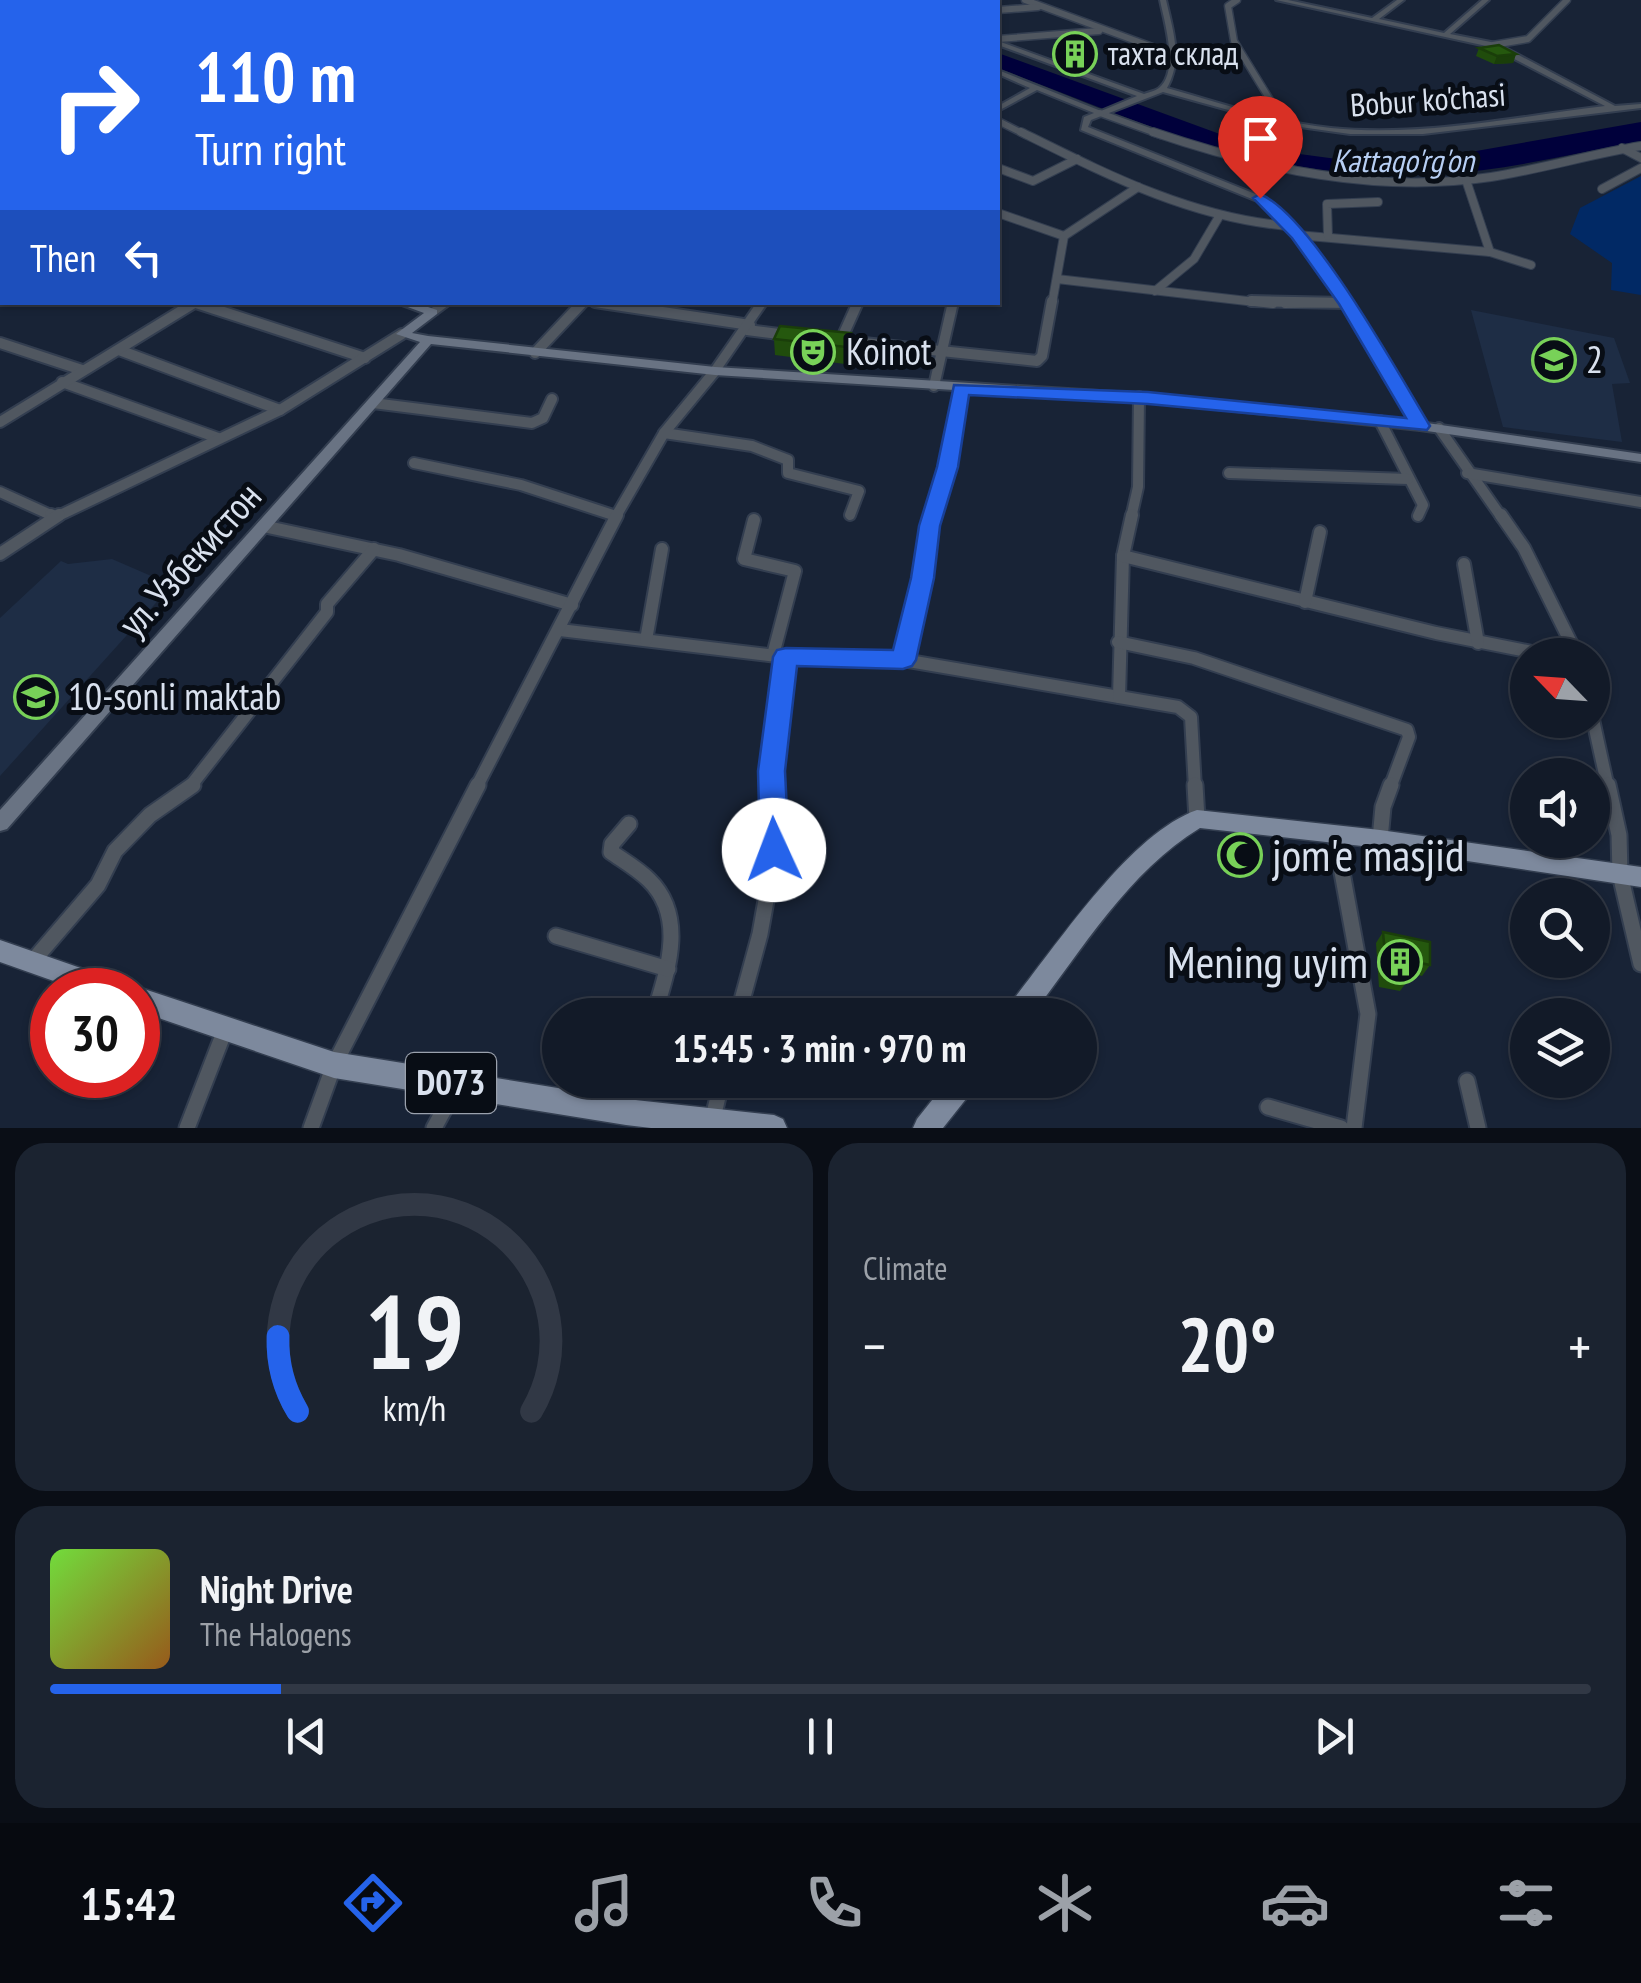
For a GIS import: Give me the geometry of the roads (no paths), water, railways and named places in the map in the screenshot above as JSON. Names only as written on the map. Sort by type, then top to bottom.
[{"type":"main road","points":[[409,305],[433,312]]},
{"type":"main road","points":[[402,334],[433,312]]},
{"type":"main road","points":[[402,334],[535,353],[715,371],[1139,397],[1438,428],[1641,458]]},
{"type":"main road","name":"ул. Узбекистон","points":[[0,823],[428,340]]},
{"type":"main road","points":[[1031,998],[1144,858],[1176,828],[1197,819],[1380,839],[1630,876]]},
{"type":"main road","points":[[0,951],[49,968]]},
{"type":"main road","name":"D073","points":[[160,1007],[334,1065],[458,1084],[614,1117],[774,1128]]},
{"type":"main road","points":[[926,1128],[950,1098]]},
{"type":"street","points":[[1025,0],[1174,55]]},
{"type":"street","points":[[1162,0],[1173,35],[1174,71],[1163,89],[1102,112],[1087,120],[1084,128],[1260,198],[1298,234],[1347,303],[1420,426]]},
{"type":"street","points":[[1237,0],[1228,6],[1234,42],[1283,121]]},
{"type":"street","points":[[1279,0],[1493,45],[1518,46],[1568,0]]},
{"type":"street","points":[[1373,20],[1401,0]]},
{"type":"street","points":[[1445,35],[1486,0]]},
{"type":"street","points":[[1000,10],[1042,7]]},
{"type":"street","points":[[1000,41],[1104,30]]},
{"type":"street","points":[[1000,42],[1140,98]]},
{"type":"street","points":[[1493,45],[1612,107]]},
{"type":"street","points":[[1000,73],[1226,159],[1305,175],[1399,182],[1466,180],[1641,146]]},
{"type":"street","points":[[1000,108],[1037,88]]},
{"type":"street","name":"Bobur ko'chasi","points":[[1163,89],[1318,129],[1385,133],[1641,106]]},
{"type":"street","points":[[1000,122],[1193,209],[1287,226]]},
{"type":"street","points":[[1622,148],[1641,158]]},
{"type":"street","points":[[1000,169],[1034,181],[1077,158]]},
{"type":"street","points":[[1602,188],[1641,168]]},
{"type":"street","points":[[1466,180],[1474,192],[1490,252]]},
{"type":"street","points":[[822,338],[1037,360],[1042,356],[1064,236],[1138,186]]},
{"type":"street","points":[[1328,236],[1328,204],[1378,202]]},
{"type":"street","points":[[1000,214],[1064,236]]},
{"type":"street","points":[[1154,291],[1194,259],[1220,215]]},
{"type":"street","points":[[1298,234],[1490,252],[1531,265]]},
{"type":"street","points":[[1057,279],[1274,304],[1347,303]]},
{"type":"street","points":[[0,422],[190,305]]},
{"type":"street","points":[[199,305],[365,358]]},
{"type":"street","points":[[433,312],[444,305]]},
{"type":"street","points":[[535,353],[581,305]]},
{"type":"street","points":[[311,1128],[334,1065],[616,516],[664,433],[748,328],[760,305]]},
{"type":"street","points":[[842,340],[857,305]]},
{"type":"street","points":[[934,386],[952,305]]},
{"type":"street","points":[[654,306],[748,328],[804,336]]},
{"type":"street","points":[[0,554],[55,517],[280,410],[402,334]]},
{"type":"street","points":[[0,343],[82,370]]},
{"type":"street","points":[[118,350],[280,410]]},
{"type":"street","points":[[62,382],[218,438]]},
{"type":"street","points":[[903,660],[930,526],[948,467],[961,389]]},
{"type":"street","points":[[1119,697],[1123,556],[1138,487],[1139,397]]},
{"type":"street","points":[[372,403],[532,423],[543,418],[552,399]]},
{"type":"street","points":[[1380,422],[1423,505],[1418,516]]},
{"type":"street","points":[[1438,428],[1524,548],[1569,638]]},
{"type":"street","points":[[664,433],[772,452],[788,460],[788,473],[859,491],[850,515]]},
{"type":"street","points":[[414,463],[521,485],[616,516]]},
{"type":"street","points":[[1229,472],[1408,479]]},
{"type":"street","points":[[1467,473],[1641,502]]},
{"type":"street","points":[[0,492],[55,517]]},
{"type":"street","points":[[743,998],[760,934],[774,850],[771,771],[779,656],[795,571],[744,559],[754,520]]},
{"type":"street","points":[[263,526],[374,549],[572,605]]},
{"type":"street","points":[[1305,602],[1320,532]]},
{"type":"street","points":[[32,962],[98,885],[114,851],[161,806],[193,785],[328,612],[326,604],[374,549]]},
{"type":"street","points":[[646,640],[662,549]]},
{"type":"street","points":[[1123,556],[1510,648]]},
{"type":"street","points":[[1464,564],[1478,642]]},
{"type":"street","points":[[560,630],[779,656],[903,660],[1178,706],[1192,717],[1197,819]]},
{"type":"street","points":[[1118,642],[1194,658],[1407,730],[1408,737],[1382,807],[1380,839]]},
{"type":"street","points":[[1597,738],[1630,876],[1641,964]]},
{"type":"street","points":[[629,824],[610,849],[654,884],[675,940],[659,998]]},
{"type":"street","points":[[1335,834],[1368,1014],[1354,1128]]},
{"type":"street","points":[[556,936],[668,969]]},
{"type":"street","points":[[188,1128],[225,1030]]},
{"type":"street","points":[[1467,1080],[1478,1128]]},
{"type":"street","points":[[434,1128],[458,1084]]},
{"type":"street","points":[[712,1122],[718,1098]]},
{"type":"street","points":[[1268,1106],[1340,1128]]},
{"type":"water","name":"Kattaqo'rg'on","points":[[1000,54],[1217,133],[1292,153],[1337,159],[1442,157],[1641,122],[1641,141],[1463,172],[1378,175],[1266,160],[1106,110],[1000,69]]},
{"type":"place","name":"тахта склад","points":[[1075,54]]},
{"type":"place","name":"Koinot","points":[[813,352]]},
{"type":"place","name":"2","points":[[1554,360]]},
{"type":"place","name":"10-sonli maktab","points":[[36,697]]},
{"type":"place","name":"jom'e masjid","points":[[1240,855]]},
{"type":"place","name":"Mening uyim","points":[[1400,962]]}]
